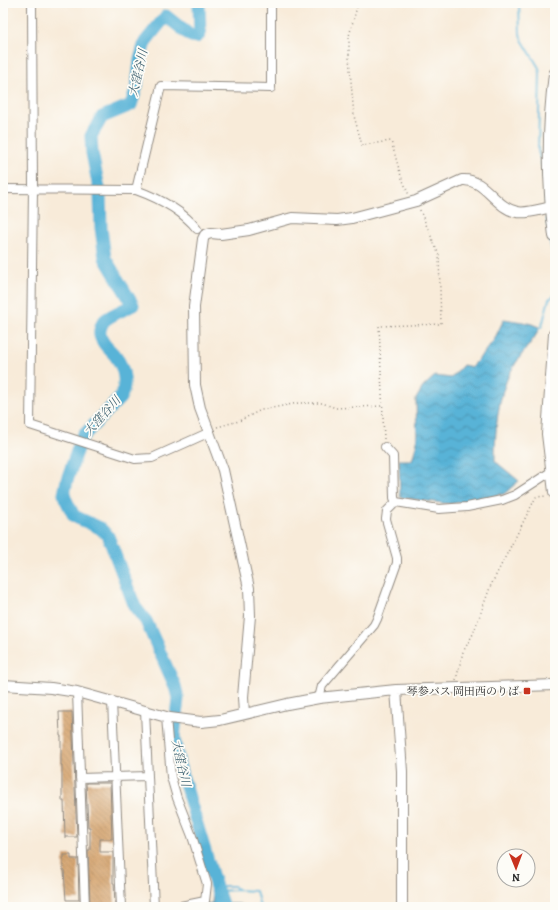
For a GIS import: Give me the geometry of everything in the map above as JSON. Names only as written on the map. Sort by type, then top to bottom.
[{"type":"main road","points":[[555,74],[551,107],[552,162],[550,210],[555,236]]},
{"type":"main road","points":[[552,494],[552,446],[548,434],[555,334]]},
{"type":"street","points":[[32,3],[33,189],[30,426],[135,459],[144,460],[152,458],[209,431]]},
{"type":"street","points":[[136,190],[161,86],[271,88],[271,3]]},
{"type":"street","points":[[244,714],[243,697],[250,616],[249,588],[230,495],[223,470],[198,402],[195,385],[194,307],[203,238],[205,235],[249,230],[292,218],[337,220],[352,218],[414,202],[462,180],[470,180],[477,183],[499,203],[511,210],[525,212],[550,210]]},
{"type":"street","points":[[3,189],[136,190],[151,195],[188,218],[197,229]]},
{"type":"street","points":[[385,447],[393,456],[394,498],[396,502]]},
{"type":"street","points":[[396,502],[439,509],[467,507],[502,500],[515,495],[552,471]]},
{"type":"street","points":[[319,698],[322,686],[374,625],[377,619],[397,563],[397,558],[386,519],[387,511],[396,502]]},
{"type":"street","points":[[3,685],[51,688],[78,692],[172,718],[211,722],[319,698],[396,690],[555,685]]},
{"type":"street","points":[[396,690],[402,771],[402,907]]},
{"type":"street","points":[[78,692],[85,907]]},
{"type":"street","points":[[112,701],[121,907]]},
{"type":"street","points":[[145,711],[154,907]]},
{"type":"street","points":[[172,718],[171,777],[207,884],[206,901],[176,907]]},
{"type":"street","points":[[80,778],[148,776]]},
{"type":"path","points":[[358,3],[349,36],[349,58],[354,116],[362,145],[391,141],[401,176],[439,255],[441,324],[379,326],[385,447]]},
{"type":"path","points":[[209,431],[239,421],[261,410],[298,403],[322,403],[336,408],[382,406]]},
{"type":"path","points":[[454,688],[463,652],[473,634],[491,585],[536,497],[552,494]]},
{"type":"water","points":[[504,319],[529,323],[539,327],[538,332],[510,373],[502,394],[498,416],[495,461],[519,481],[504,494],[450,504],[404,498],[400,496],[399,460],[412,460],[417,443],[416,399],[423,387],[435,376],[451,378],[463,365],[472,367],[494,340]]},
{"type":"water","points":[[223,894],[226,904],[239,904],[246,907],[195,907],[212,903],[213,895]]},
{"type":"building","points":[[59,712],[72,712],[77,837],[65,837],[64,801],[62,801],[62,765]]},
{"type":"building","points":[[86,783],[110,783],[112,839],[100,839],[100,852],[113,852],[115,906],[90,906],[88,850],[90,850],[90,827],[88,827]]},
{"type":"building","points":[[64,855],[71,855],[71,859],[78,859],[79,900],[66,900],[63,870]]},
{"type":"waterway","name":"大窪谷川","points":[[199,3],[200,34],[196,37],[191,36],[166,16],[145,42],[140,60],[137,86],[131,105],[102,117],[91,136],[92,153],[100,193],[101,228],[105,258],[133,305],[105,320],[101,327],[100,335],[102,340],[116,357],[123,372],[124,388],[120,398],[82,437],[67,480],[64,494],[74,516],[100,528],[108,536],[135,607],[146,621],[175,686],[178,698],[174,738],[179,764],[223,907]]},
{"type":"waterway","points":[[519,3],[521,38],[539,68],[540,73],[538,151],[543,170],[546,206]]},
{"type":"waterway","points":[[546,212],[549,237],[555,264]]},
{"type":"waterway","points":[[537,330],[542,326],[549,299],[555,295],[555,290]]},
{"type":"waterway","points":[[218,891],[223,886],[233,886],[239,890]]},
{"type":"waterway","points":[[218,891],[256,891],[260,907]]},
{"type":"place","name":"琴参バス 岡田西のりば","points":[[527,691]]}]
